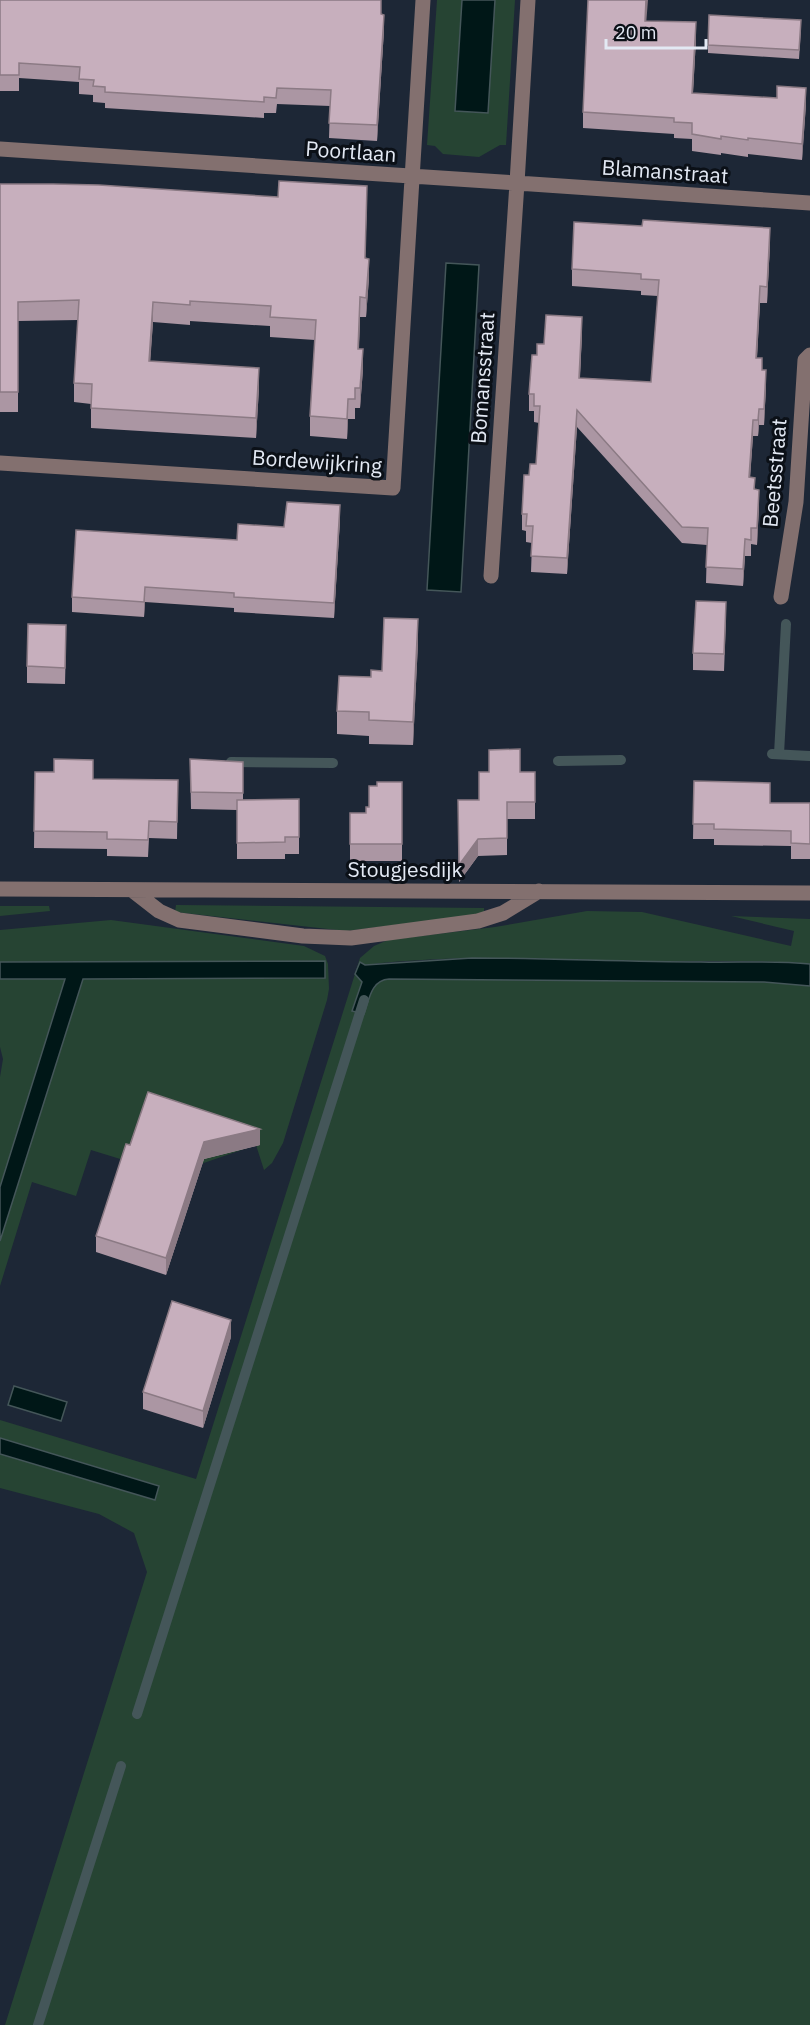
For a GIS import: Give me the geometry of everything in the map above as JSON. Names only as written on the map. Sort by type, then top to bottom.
[{"type":"street","points":[[411,177],[423,0]]},
{"type":"street","points":[[517,183],[528,0]]},
{"type":"street","name":"Poortlaan","points":[[0,149],[517,183]]},
{"type":"street","name":"Bordewijkring","points":[[0,463],[393,488],[411,177]]},
{"type":"street","name":"Blamanstraat","points":[[517,183],[810,203]]},
{"type":"street","name":"Bomansstraat","points":[[491,576],[517,183]]},
{"type":"street","name":"Beetsstraat","points":[[781,597],[796,502],[805,422],[805,360],[810,355]]},
{"type":"street","name":"Stougjesdijk","points":[[0,889],[810,893]]},
{"type":"street","points":[[132,890],[159,911],[179,920],[336,938],[478,921],[503,913],[539,891]]},
{"type":"green space","points":[[437,0],[462,0],[455,111],[487,113],[495,0],[515,0],[506,145],[500,145],[479,157],[443,154],[435,146],[427,145]]},
{"type":"green space","points":[[176,905],[484,908],[484,914],[346,931],[175,912]]},
{"type":"green space","points":[[0,906],[49,906],[50,911],[0,916]]},
{"type":"green space","points":[[587,911],[642,912],[791,946],[794,931],[731,916],[810,919],[810,964],[501,958],[433,959],[365,965],[352,1011],[364,1014],[374,987],[383,980],[389,979],[764,982],[810,986],[810,2025],[5,2025],[147,1572],[134,1533],[99,1514],[0,1488],[0,1454],[155,1500],[159,1486],[0,1438],[0,1420],[196,1479],[360,958],[374,946],[388,940],[495,927]]},
{"type":"green space","points":[[111,920],[304,946],[325,956],[328,964],[327,1000],[283,1143],[272,1163],[264,1170],[256,1145],[195,1166],[130,1162],[91,1150],[76,1196],[32,1182],[0,1286],[0,1241],[83,979],[325,978],[324,961],[0,962],[0,930]]},
{"type":"green space","points":[[0,979],[66,979],[0,1187],[0,1077],[3,1059],[0,1047]]},
{"type":"shaded area","points":[[462,0],[495,0],[488,113],[455,111]]},
{"type":"shaded area","points":[[446,263],[479,265],[461,592],[427,590]]},
{"type":"shaded area","points":[[472,958],[810,964],[810,986],[764,982],[389,979],[383,980],[374,987],[364,1014],[352,1011],[362,982],[355,974],[360,962],[365,965]]},
{"type":"shaded area","points":[[325,961],[325,978],[83,979],[0,1241],[0,1187],[65,979],[0,979],[0,962]]},
{"type":"shaded area","points":[[14,1386],[67,1402],[61,1421],[8,1405]]},
{"type":"shaded area","points":[[0,1438],[159,1486],[155,1500],[0,1454]]},
{"type":"building","points":[[0,0],[381,0],[381,14],[384,15],[377,125],[329,123],[331,90],[277,88],[276,98],[264,97],[264,102],[105,92],[105,87],[93,86],[94,80],[79,79],[80,67],[19,63],[19,75],[0,75]]},
{"type":"building","points":[[588,0],[646,0],[645,21],[696,22],[692,93],[777,98],[777,86],[806,88],[802,144],[721,136],[721,139],[692,134],[692,123],[674,122],[674,118],[583,112]]},
{"type":"building","points":[[709,15],[801,20],[799,50],[708,45]]},
{"type":"building","points":[[279,181],[367,186],[365,258],[369,259],[366,298],[360,297],[358,349],[363,349],[360,388],[355,388],[355,399],[348,399],[347,419],[310,416],[316,320],[270,317],[271,306],[190,301],[190,305],[153,302],[149,361],[259,368],[256,418],[91,408],[92,384],[74,383],[79,300],[18,302],[18,392],[0,392],[0,184],[99,185],[278,197]]},
{"type":"building","points":[[643,220],[770,228],[767,287],[760,286],[756,358],[762,358],[762,370],[766,370],[764,409],[759,409],[758,420],[753,420],[749,477],[755,478],[754,489],[759,490],[757,528],[751,528],[751,540],[745,539],[743,569],[706,567],[708,528],[682,527],[577,410],[567,558],[531,556],[533,526],[526,526],[527,514],[522,514],[524,475],[529,475],[530,464],[536,464],[540,406],[534,406],[534,394],[529,394],[532,355],[537,355],[537,344],[544,344],[546,315],[582,317],[579,378],[651,382],[659,280],[641,279],[641,274],[572,269],[574,222],[642,226]]},
{"type":"building","points":[[287,502],[340,505],[334,603],[234,597],[234,593],[145,587],[144,602],[72,597],[76,530],[237,540],[238,524],[284,527]]},
{"type":"building","points":[[696,601],[726,602],[724,654],[693,653]]},
{"type":"building","points":[[384,618],[418,619],[413,722],[369,720],[369,712],[337,711],[339,676],[371,677],[371,670],[382,671]]},
{"type":"building","points":[[28,624],[66,625],[65,668],[27,666]]},
{"type":"building","points":[[520,749],[520,772],[535,772],[535,802],[507,802],[507,838],[478,839],[459,865],[458,800],[479,800],[479,772],[489,772],[489,750]]},
{"type":"building","points":[[54,759],[93,760],[93,779],[178,780],[177,822],[149,821],[148,840],[107,839],[107,832],[34,831],[35,772],[54,772]]},
{"type":"building","points":[[190,759],[243,762],[243,793],[191,792]]},
{"type":"building","points":[[694,781],[770,783],[770,803],[810,803],[810,844],[791,843],[791,831],[714,829],[714,824],[693,824]]},
{"type":"building","points":[[377,782],[402,782],[402,844],[350,844],[350,813],[366,813],[366,807],[369,807],[369,786],[377,786]]},
{"type":"building","points":[[299,799],[299,837],[285,837],[285,842],[237,843],[237,800]]},
{"type":"building","points":[[148,1092],[260,1129],[204,1142],[166,1258],[96,1236],[126,1144],[130,1145]]},
{"type":"building","points":[[172,1301],[231,1320],[203,1411],[143,1392]]},
{"type":"waterway","points":[[779,754],[786,624]]},
{"type":"waterway","points":[[772,754],[809,756]]},
{"type":"waterway","points":[[558,761],[621,760]]},
{"type":"waterway","points":[[231,762],[333,763]]},
{"type":"waterway","points":[[137,1714],[364,1000]]},
{"type":"waterway","points":[[38,2025],[121,1766]]}]
